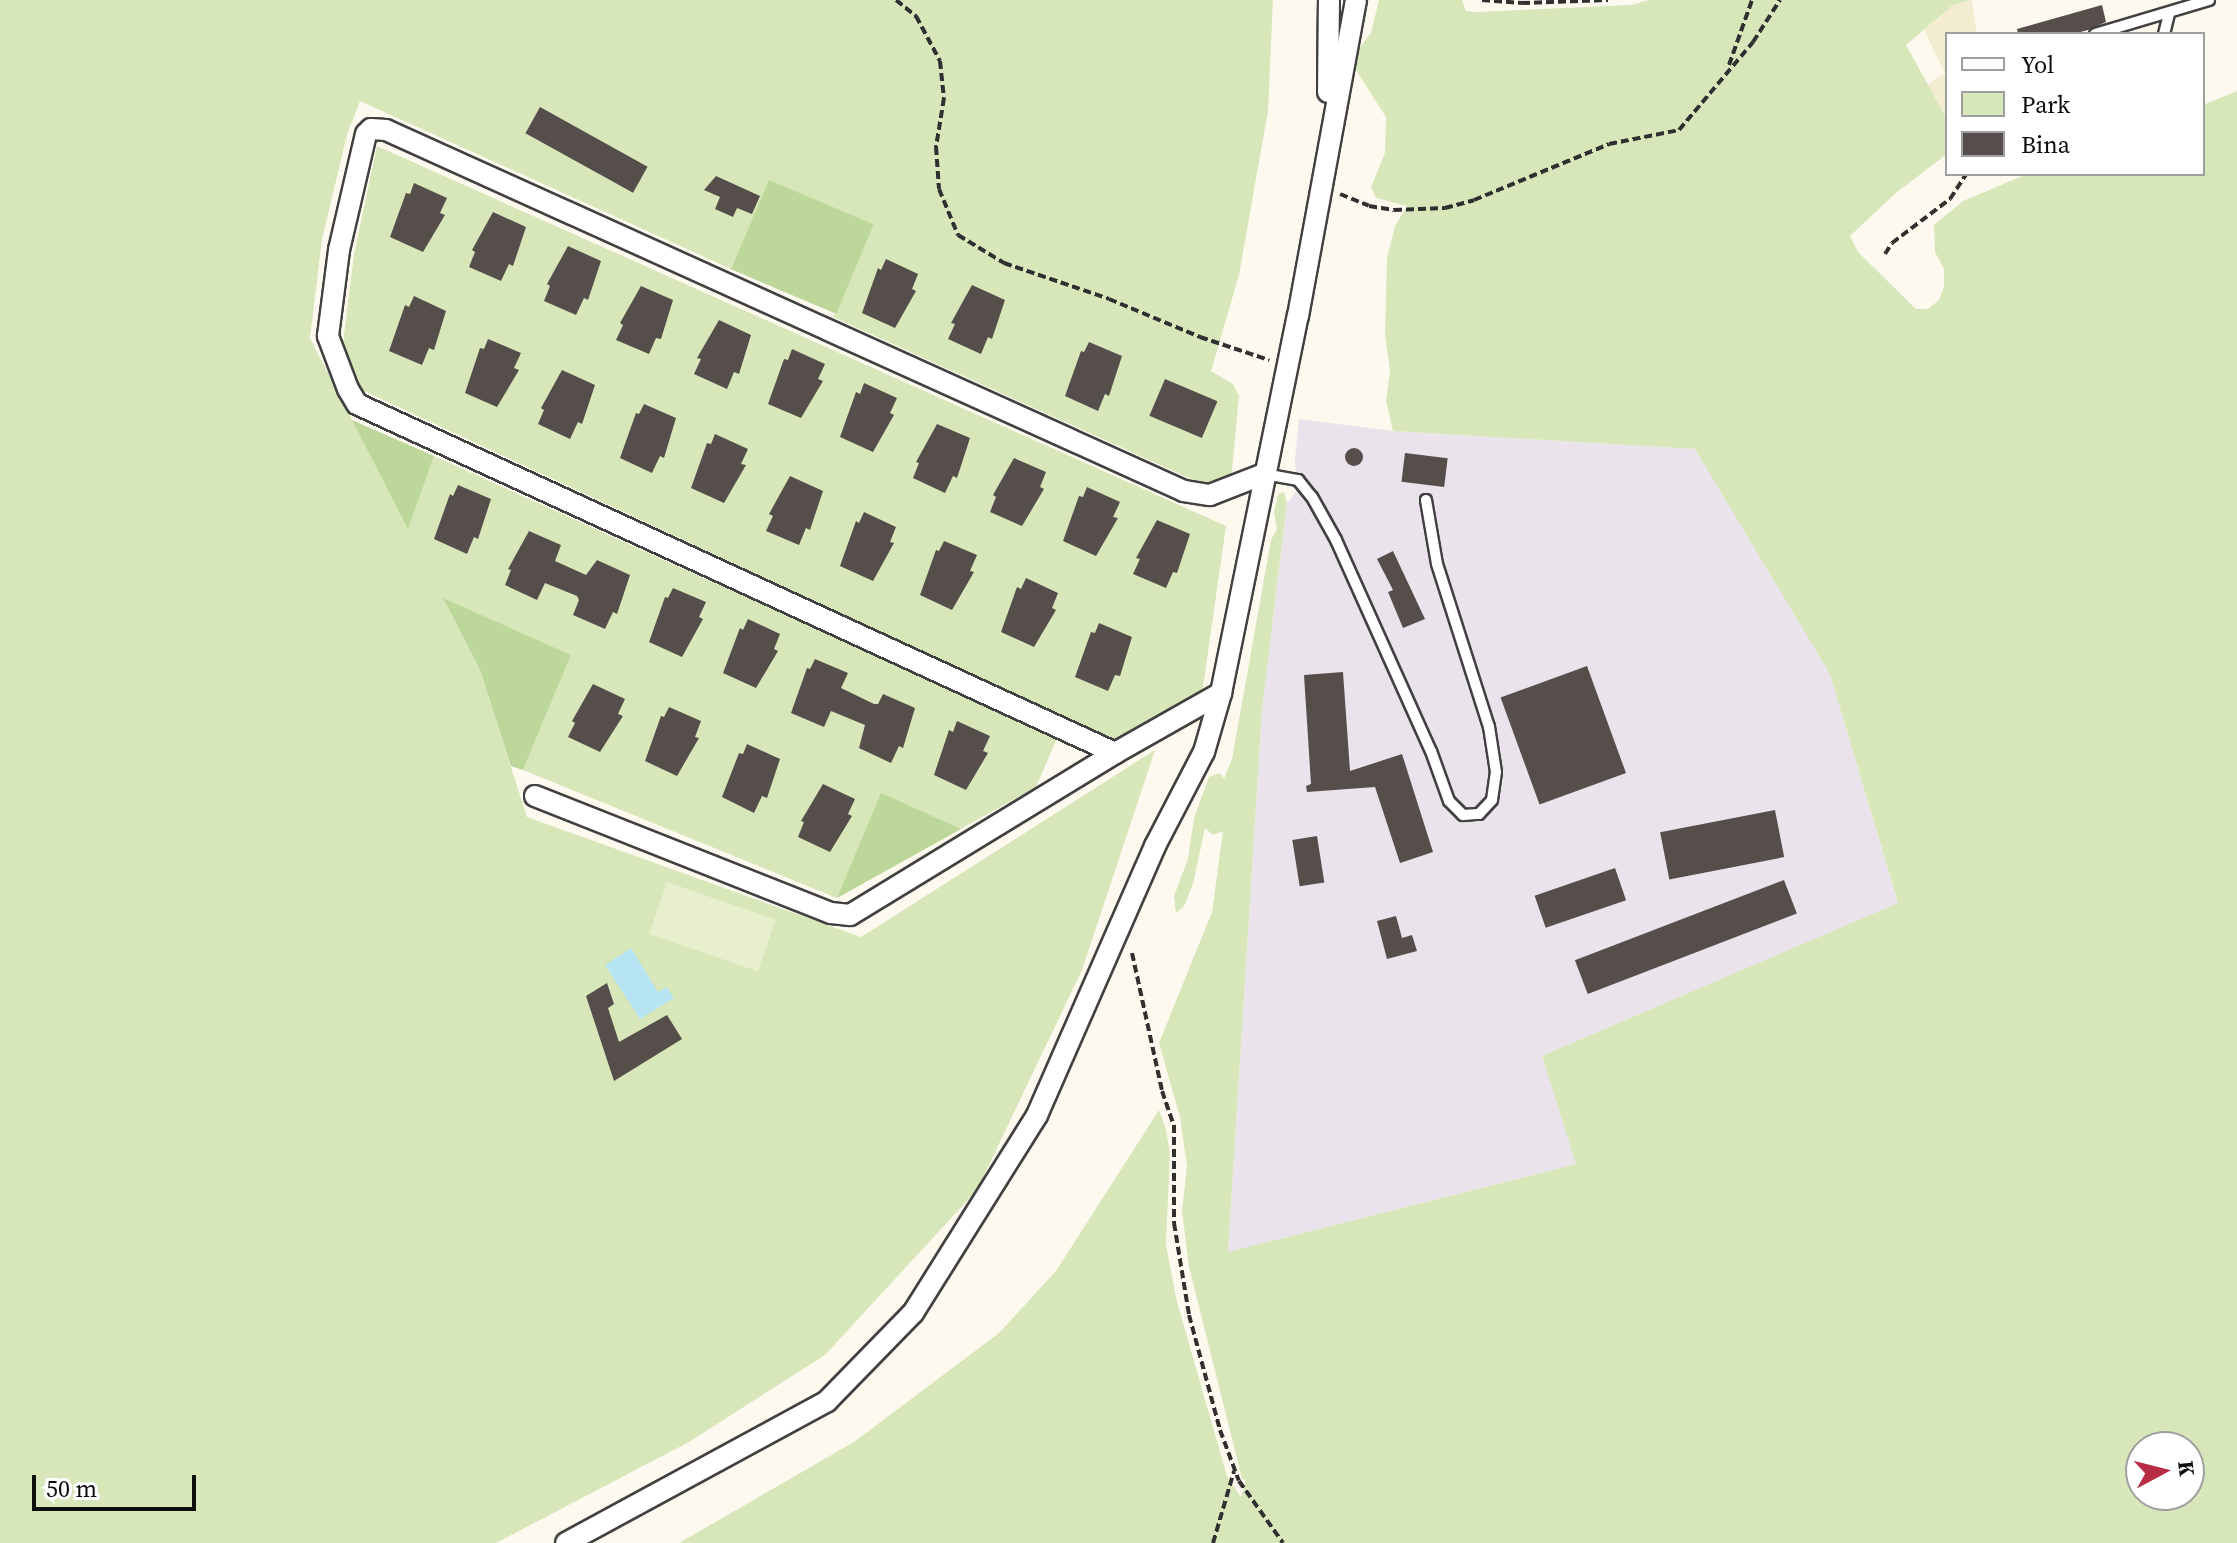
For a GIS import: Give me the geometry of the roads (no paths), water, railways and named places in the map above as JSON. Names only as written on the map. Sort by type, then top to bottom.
[{"type":"street","points":[[1322,179],[1329,0]]},
{"type":"street","points":[[566,1543],[827,1401],[913,1313],[1037,1115],[1155,846],[1204,752],[1221,693],[1356,0]]},
{"type":"street","points":[[1115,753],[357,404],[328,336],[339,250],[366,134],[371,129],[386,130],[1184,491],[1202,496],[1219,493],[1264,474]]},
{"type":"street","points":[[535,796],[831,913],[850,915],[1115,753],[1221,693]]},
{"type":"lane","points":[[2102,32],[2209,0]]},
{"type":"lane","points":[[2164,32],[2169,14]]},
{"type":"lane","points":[[1264,474],[1298,480],[1312,497],[1336,540],[1431,751],[1449,801],[1463,815],[1479,814],[1492,800],[1496,772],[1489,727],[1477,679],[1437,564],[1426,500]]},
{"type":"water","points":[[631,948],[658,992],[667,987],[674,998],[640,1019],[605,965]]}]
